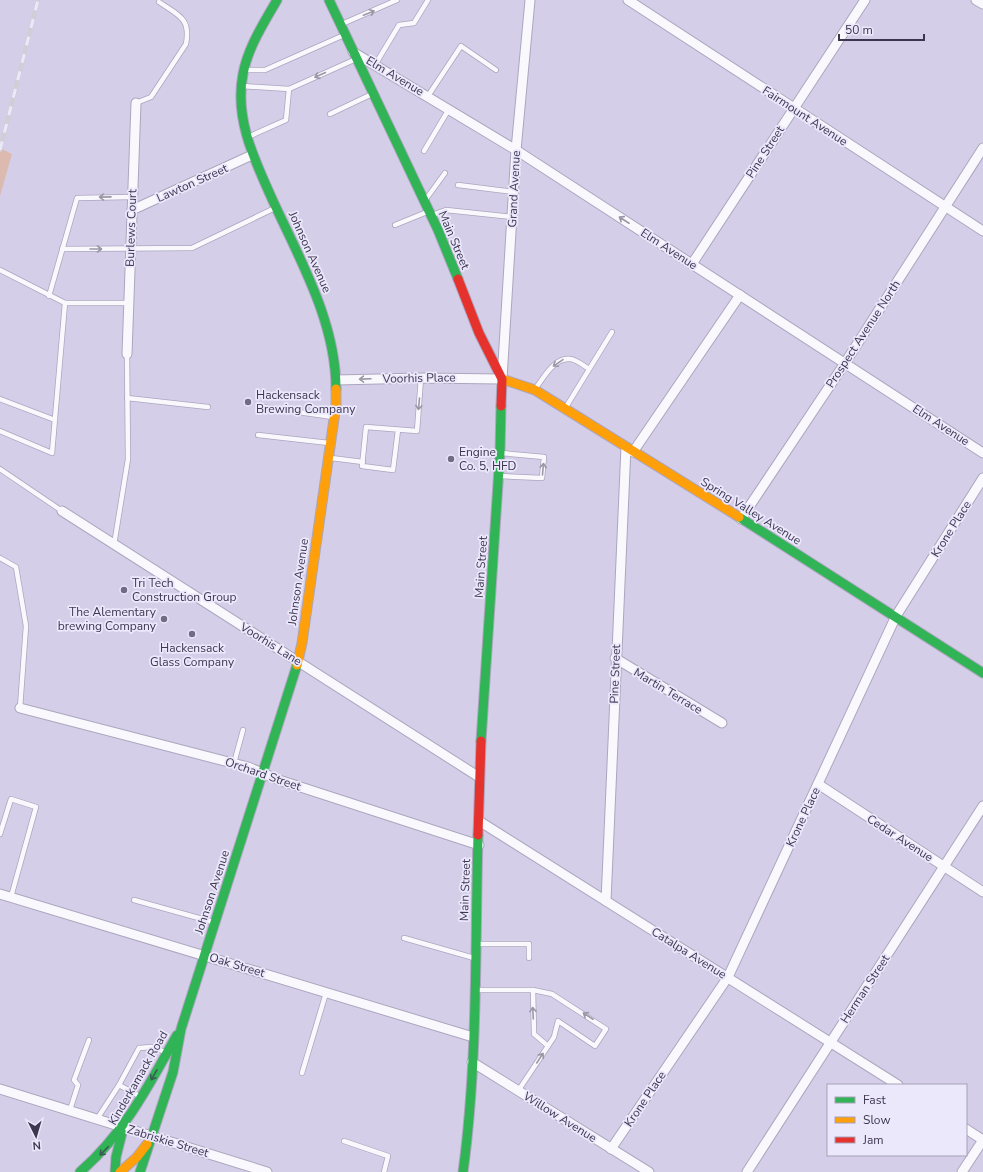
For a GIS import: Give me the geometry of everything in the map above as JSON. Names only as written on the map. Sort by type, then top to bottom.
[{"type":"street","name":"Johnson Avenue","points":[[140,1172],[174,1066],[181,1028],[293,680],[335,417],[336,380],[333,352],[320,304],[252,155],[242,120],[241,86],[244,70],[251,48],[277,0]]},
{"type":"street","name":"Main Street","points":[[329,0],[372,94],[430,213],[479,333],[502,379],[499,476],[479,777],[479,845],[474,944],[472,1062],[468,1136],[463,1172]]},
{"type":"street","name":"Grand Avenue","points":[[502,379],[516,150],[530,0]]},
{"type":"street","name":"Fairmount Avenue","points":[[628,0],[983,231]]},
{"type":"street","name":"Pine Street","points":[[692,264],[864,0]]},
{"type":"street","points":[[976,0],[983,4]]},
{"type":"street","name":"Elm Avenue","points":[[352,50],[516,150],[983,453]]},
{"type":"street","name":"Burlews Court","points":[[127,354],[136,103]]},
{"type":"street","name":"Prospect Avenue North","points":[[741,519],[845,363],[983,148]]},
{"type":"street","name":"Lawton Street","points":[[132,210],[252,155]]},
{"type":"street","points":[[630,449],[740,295]]},
{"type":"street","name":"Voorhis Place","points":[[336,380],[421,378],[502,379]]},
{"type":"street","name":"Spring Valley Avenue","points":[[502,379],[535,390],[896,616],[983,673]]},
{"type":"street","name":"Pine Street","points":[[606,901],[615,658],[630,449]]},
{"type":"street","name":"Krone Place","points":[[612,1149],[728,977],[896,616],[983,478]]},
{"type":"street","name":"Voorhis Lane","points":[[62,511],[479,777]]},
{"type":"street","name":"Martin Terrace","points":[[615,658],[722,723]]},
{"type":"street","name":"Orchard Street","points":[[20,708],[234,763],[279,780],[479,845]]},
{"type":"street","name":"Cedar Avenue","points":[[818,784],[983,892]]},
{"type":"street","name":"Herman Street","points":[[747,1172],[983,806]]},
{"type":"street","name":"Catalpa Avenue","points":[[479,821],[896,1084]]},
{"type":"street","name":"Oak Street","points":[[0,894],[473,1037]]},
{"type":"street","name":"Kinderkamack Road","points":[[80,1172],[113,1142],[124,1127],[181,1028]]},
{"type":"street","name":"Willow Avenue","points":[[472,1062],[649,1172]]},
{"type":"street","name":"Zabriskie Street","points":[[0,1089],[267,1172]]},
{"type":"street","points":[[115,1172],[118,1148],[124,1127]]},
{"type":"street","points":[[962,1172],[983,1140],[967,1130]]},
{"type":"street","points":[[120,1172],[136,1157],[152,1136]]},
{"type":"lane","points":[[340,25],[397,0]]},
{"type":"lane","points":[[376,65],[399,25],[414,23],[428,0]]},
{"type":"lane","points":[[136,103],[151,97],[186,44],[188,34],[187,25],[184,20],[159,2]]},
{"type":"lane","points":[[244,70],[265,70],[344,34]]},
{"type":"lane","points":[[428,96],[461,46],[496,70]]},
{"type":"lane","points":[[241,86],[289,89],[356,59]]},
{"type":"lane","points":[[246,138],[286,120],[289,89]]},
{"type":"lane","points":[[330,114],[372,94]]},
{"type":"lane","points":[[424,151],[449,109]]},
{"type":"lane","points":[[424,202],[445,173]]},
{"type":"lane","points":[[458,185],[514,192]]},
{"type":"lane","points":[[49,296],[77,198],[132,197]]},
{"type":"lane","points":[[62,249],[131,250],[192,248],[277,208]]},
{"type":"lane","points":[[395,225],[430,213],[446,210],[513,217]]},
{"type":"lane","points":[[0,270],[65,303],[129,303]]},
{"type":"lane","points":[[0,431],[52,453],[65,303]]},
{"type":"lane","points":[[565,409],[612,332]]},
{"type":"lane","points":[[114,545],[128,459],[127,354]]},
{"type":"lane","points":[[535,390],[552,368],[564,359],[574,360],[590,369]]},
{"type":"lane","points":[[398,430],[393,470],[362,466],[366,427],[417,431],[421,378]]},
{"type":"lane","points":[[127,398],[208,407]]},
{"type":"lane","points":[[0,399],[55,420]]},
{"type":"lane","points":[[263,407],[335,417]]},
{"type":"lane","points":[[258,435],[331,443]]},
{"type":"lane","points":[[499,476],[542,478],[544,457],[500,453]]},
{"type":"lane","points":[[328,458],[363,462]]},
{"type":"lane","points":[[0,469],[62,511]]},
{"type":"lane","points":[[0,558],[16,567],[26,626],[20,708]]},
{"type":"lane","points":[[234,763],[243,730]]},
{"type":"lane","points":[[0,834],[11,799],[36,807],[11,897]]},
{"type":"lane","points":[[134,900],[215,923]]},
{"type":"lane","points":[[404,938],[474,958]]},
{"type":"lane","points":[[474,944],[529,944],[529,958]]},
{"type":"lane","points":[[474,990],[533,990],[552,994],[606,1029],[595,1046],[558,1021],[554,1037],[518,1091]]},
{"type":"lane","points":[[533,990],[534,1034],[548,1046]]},
{"type":"lane","points":[[302,1073],[326,992]]},
{"type":"lane","points":[[70,1110],[78,1085],[74,1080],[89,1040]]},
{"type":"lane","points":[[97,1119],[119,1085],[140,1048],[152,1047],[167,1053]]},
{"type":"lane","points":[[119,1085],[141,1097]]},
{"type":"lane","points":[[344,1141],[388,1156],[384,1172]]},
{"type":"shaded area","points":[[0,148],[12,154],[0,196]]},
{"type":"railway","points":[[0,150],[38,0]]},
{"type":"traffic: fast","points":[[277,0],[257,36],[245,64],[241,91],[241,107],[248,139],[259,171],[315,292],[330,340],[336,389]]},
{"type":"traffic: fast","points":[[329,0],[438,230],[458,279]]},
{"type":"traffic: fast","points":[[481,741],[500,453],[501,406]]},
{"type":"traffic: fast","points":[[739,517],[983,673]]},
{"type":"traffic: fast","points":[[140,1172],[173,1072],[181,1029],[297,665]]},
{"type":"traffic: fast","points":[[463,1172],[468,1130],[474,1046],[478,835]]},
{"type":"traffic: fast","points":[[80,1172],[110,1142],[123,1125],[146,1090],[177,1035]]},
{"type":"traffic: fast","points":[[115,1172],[116,1157],[122,1133]]},
{"type":"traffic: slow","points":[[502,379],[535,390],[739,517]]},
{"type":"traffic: slow","points":[[297,665],[302,643],[336,405],[336,389]]},
{"type":"traffic: slow","points":[[120,1172],[137,1157],[147,1144]]},
{"type":"traffic: jam","points":[[458,279],[479,333],[502,379],[501,406]]},
{"type":"traffic: jam","points":[[478,835],[481,741]]},
{"type":"place","name":"Hackensack Brewing Company","points":[[248,402]]},
{"type":"place","name":"Engine Co. 5, HFD","points":[[451,459]]},
{"type":"place","name":"Tri Tech Construction Group","points":[[124,590]]},
{"type":"place","name":"The Alementary brewing Company","points":[[164,619]]},
{"type":"place","name":"Hackensack Glass Company","points":[[192,634]]}]
